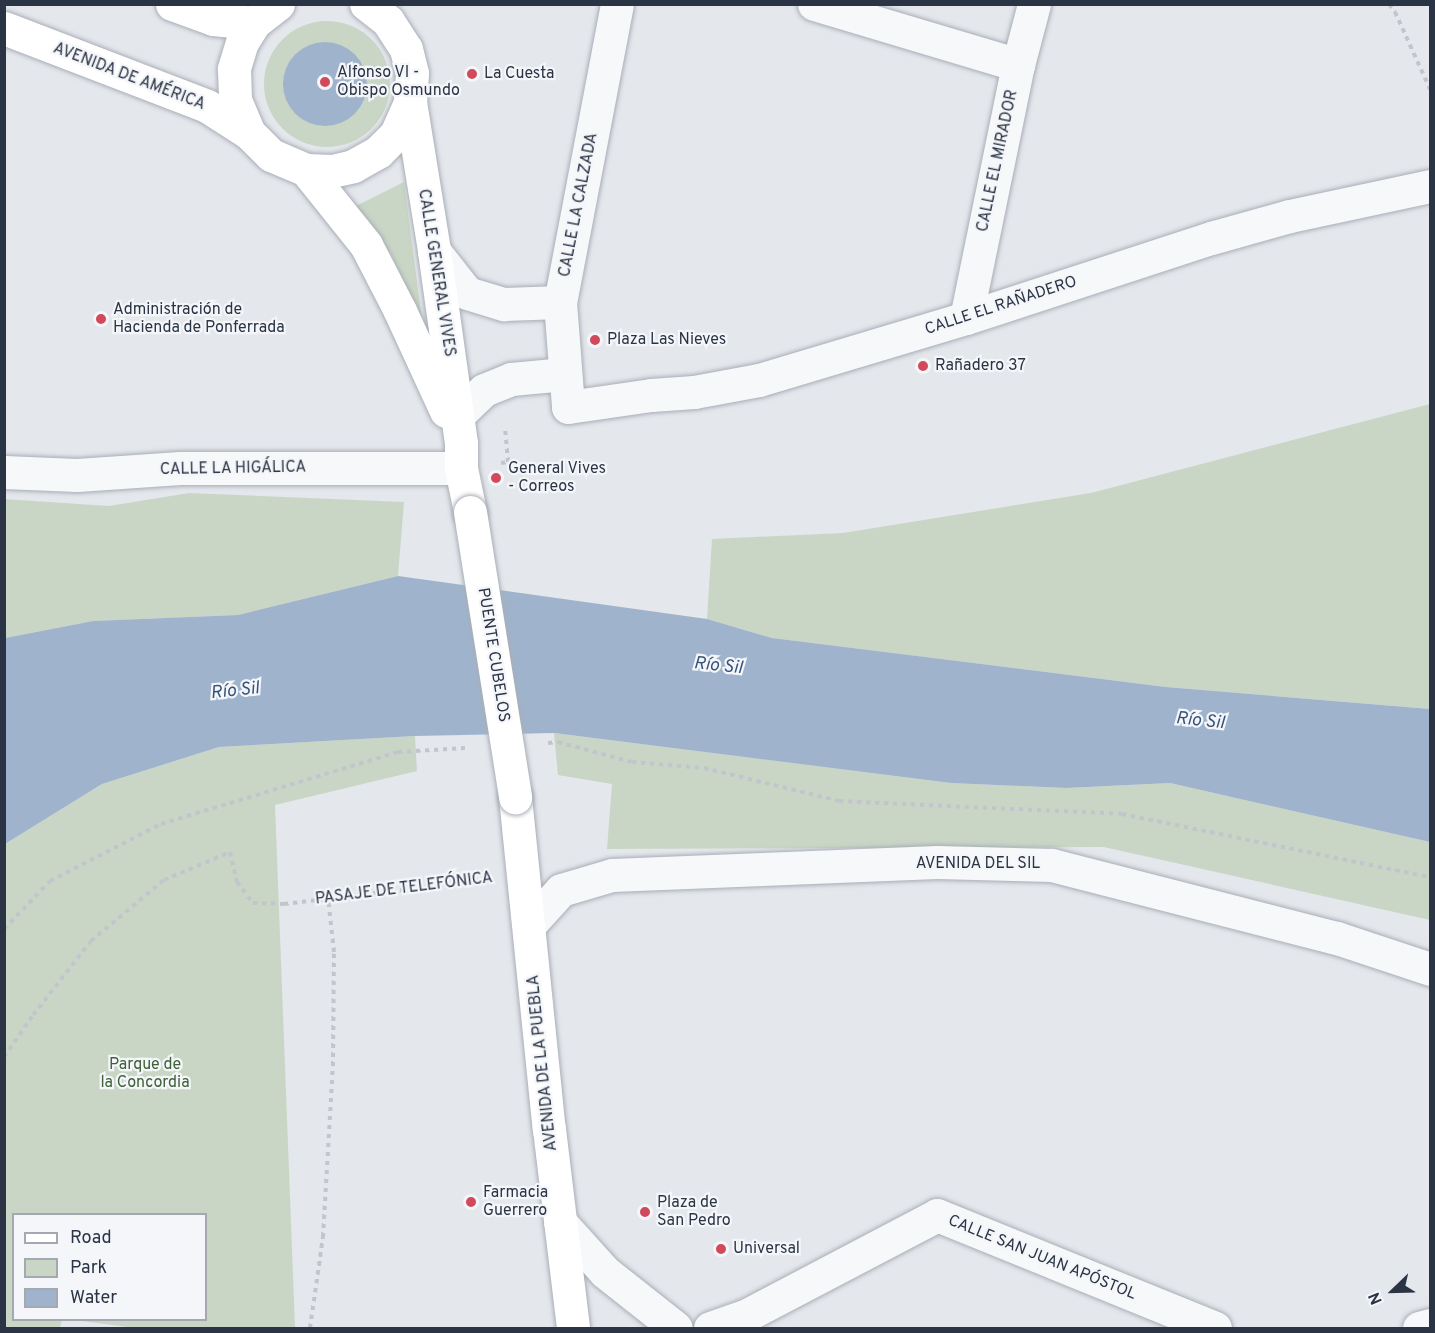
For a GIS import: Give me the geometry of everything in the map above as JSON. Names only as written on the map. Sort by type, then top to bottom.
[{"type":"street","points":[[172,4],[213,19],[266,14]]},
{"type":"street","points":[[366,4],[388,21],[406,49]]},
{"type":"street","points":[[266,14],[242,42],[234,69],[235,100],[249,133],[271,155],[306,170],[332,171],[353,166],[378,153],[396,134],[410,102],[412,73],[392,4]]},
{"type":"street","name":"CALLE LA CALZADA","points":[[568,407],[560,302],[617,4]]},
{"type":"street","points":[[814,4],[1018,65]]},
{"type":"street","name":"CALLE EL MIRADOR","points":[[966,318],[1018,65],[1034,4]]},
{"type":"street","name":"AVENIDA DE AMÉRICA","points":[[4,28],[207,106],[249,133]]},
{"type":"street","name":"CALLE GENERAL VIVES","points":[[410,102],[434,251],[470,512]]},
{"type":"street","name":"CALLE GENERAL VIVES","points":[[306,170],[366,245],[400,311],[460,443]]},
{"type":"street","name":"CALLE EL RAÑADERO","points":[[568,407],[651,395],[694,392],[759,380],[966,318],[1211,238],[1290,216],[1431,186]]},
{"type":"street","points":[[434,251],[467,293],[504,304],[560,302]]},
{"type":"street","points":[[460,443],[484,390],[511,379],[565,374]]},
{"type":"street","name":"CALLE LA HIGÁLICA","points":[[4,472],[77,475],[460,443]]},
{"type":"street","name":"PUENTE CUBELOS","points":[[470,512],[516,797]]},
{"type":"street","name":"AVENIDA DE LA PUEBLA","points":[[516,797],[573,1329]]},
{"type":"street","name":"AVENIDA DEL SIL","points":[[529,925],[561,890],[612,875],[937,862],[1052,865],[1337,938],[1431,969]]},
{"type":"street","name":"CALLE SAN JUAN APÓSTOL","points":[[710,1329],[746,1316],[937,1215],[1215,1329]]},
{"type":"street","points":[[560,1222],[605,1272],[676,1329]]},
{"type":"street","points":[[1419,1329],[1431,1325]]},
{"type":"path","points":[[1389,4],[1395,12],[1431,89]]},
{"type":"path","points":[[460,443],[508,462],[504,417]]},
{"type":"path","points":[[4,929],[50,881],[161,824],[398,752]]},
{"type":"path","points":[[633,762],[704,768],[839,801],[1122,814],[1431,877]]},
{"type":"path","name":"PASAJE DE TELEFÓNICA","points":[[4,1057],[33,1015],[91,941],[164,879],[230,852],[237,882],[253,903],[284,904],[523,875]]},
{"type":"path","points":[[310,1329],[323,1237],[333,1066],[334,952],[328,898]]},
{"type":"green space","points":[[327,21],[351,26],[372,39],[385,60],[390,84],[385,108],[372,129],[351,142],[327,147],[303,142],[282,129],[269,108],[264,84],[269,60],[282,39],[303,26]]},
{"type":"green space","points":[[404,182],[422,320],[392,256],[369,221],[354,207]]},
{"type":"green space","points":[[1430,404],[1430,709],[1166,687],[772,638],[707,619],[712,539],[843,533],[1091,493]]},
{"type":"green space","points":[[189,493],[404,502],[398,576],[238,615],[93,621],[5,638],[4,499],[109,506]]},
{"type":"green space","points":[[554,733],[951,783],[1066,788],[1170,783],[1430,842],[1430,920],[1104,847],[607,849],[612,784],[558,775]]},
{"type":"green space","name":"Parque de la Concordia","points":[[415,736],[417,771],[275,805],[295,1328],[135,1328],[82,1321],[207,1321],[207,1213],[12,1213],[12,1321],[62,1321],[60,1328],[5,1328],[5,844],[102,784],[219,747]]},
{"type":"water","points":[[325,42],[348,49],[360,61],[367,84],[360,107],[348,119],[325,126],[302,119],[290,107],[283,84],[290,61],[302,49]]},
{"type":"water","name":"Río Sil","points":[[398,576],[707,619],[772,638],[1166,687],[1430,709],[1430,842],[1170,783],[1066,788],[951,783],[554,733],[415,736],[219,747],[102,784],[5,844],[5,638],[93,621],[238,615]]},
{"type":"place","name":"La Cuesta","points":[[472,74]]},
{"type":"place","name":"Alfonso VI - Obispo Osmundo","points":[[325,82]]},
{"type":"place","name":"Administración de Hacienda de Ponferrada","points":[[101,319]]},
{"type":"place","name":"Plaza Las Nieves","points":[[595,340]]},
{"type":"place","name":"Rañadero 37","points":[[923,366]]},
{"type":"place","name":"General Vives - Correos","points":[[496,478]]},
{"type":"place","name":"Farmacia Guerrero","points":[[471,1202]]},
{"type":"place","name":"Plaza de San Pedro","points":[[645,1212]]},
{"type":"place","name":"Universal","points":[[721,1249]]}]
